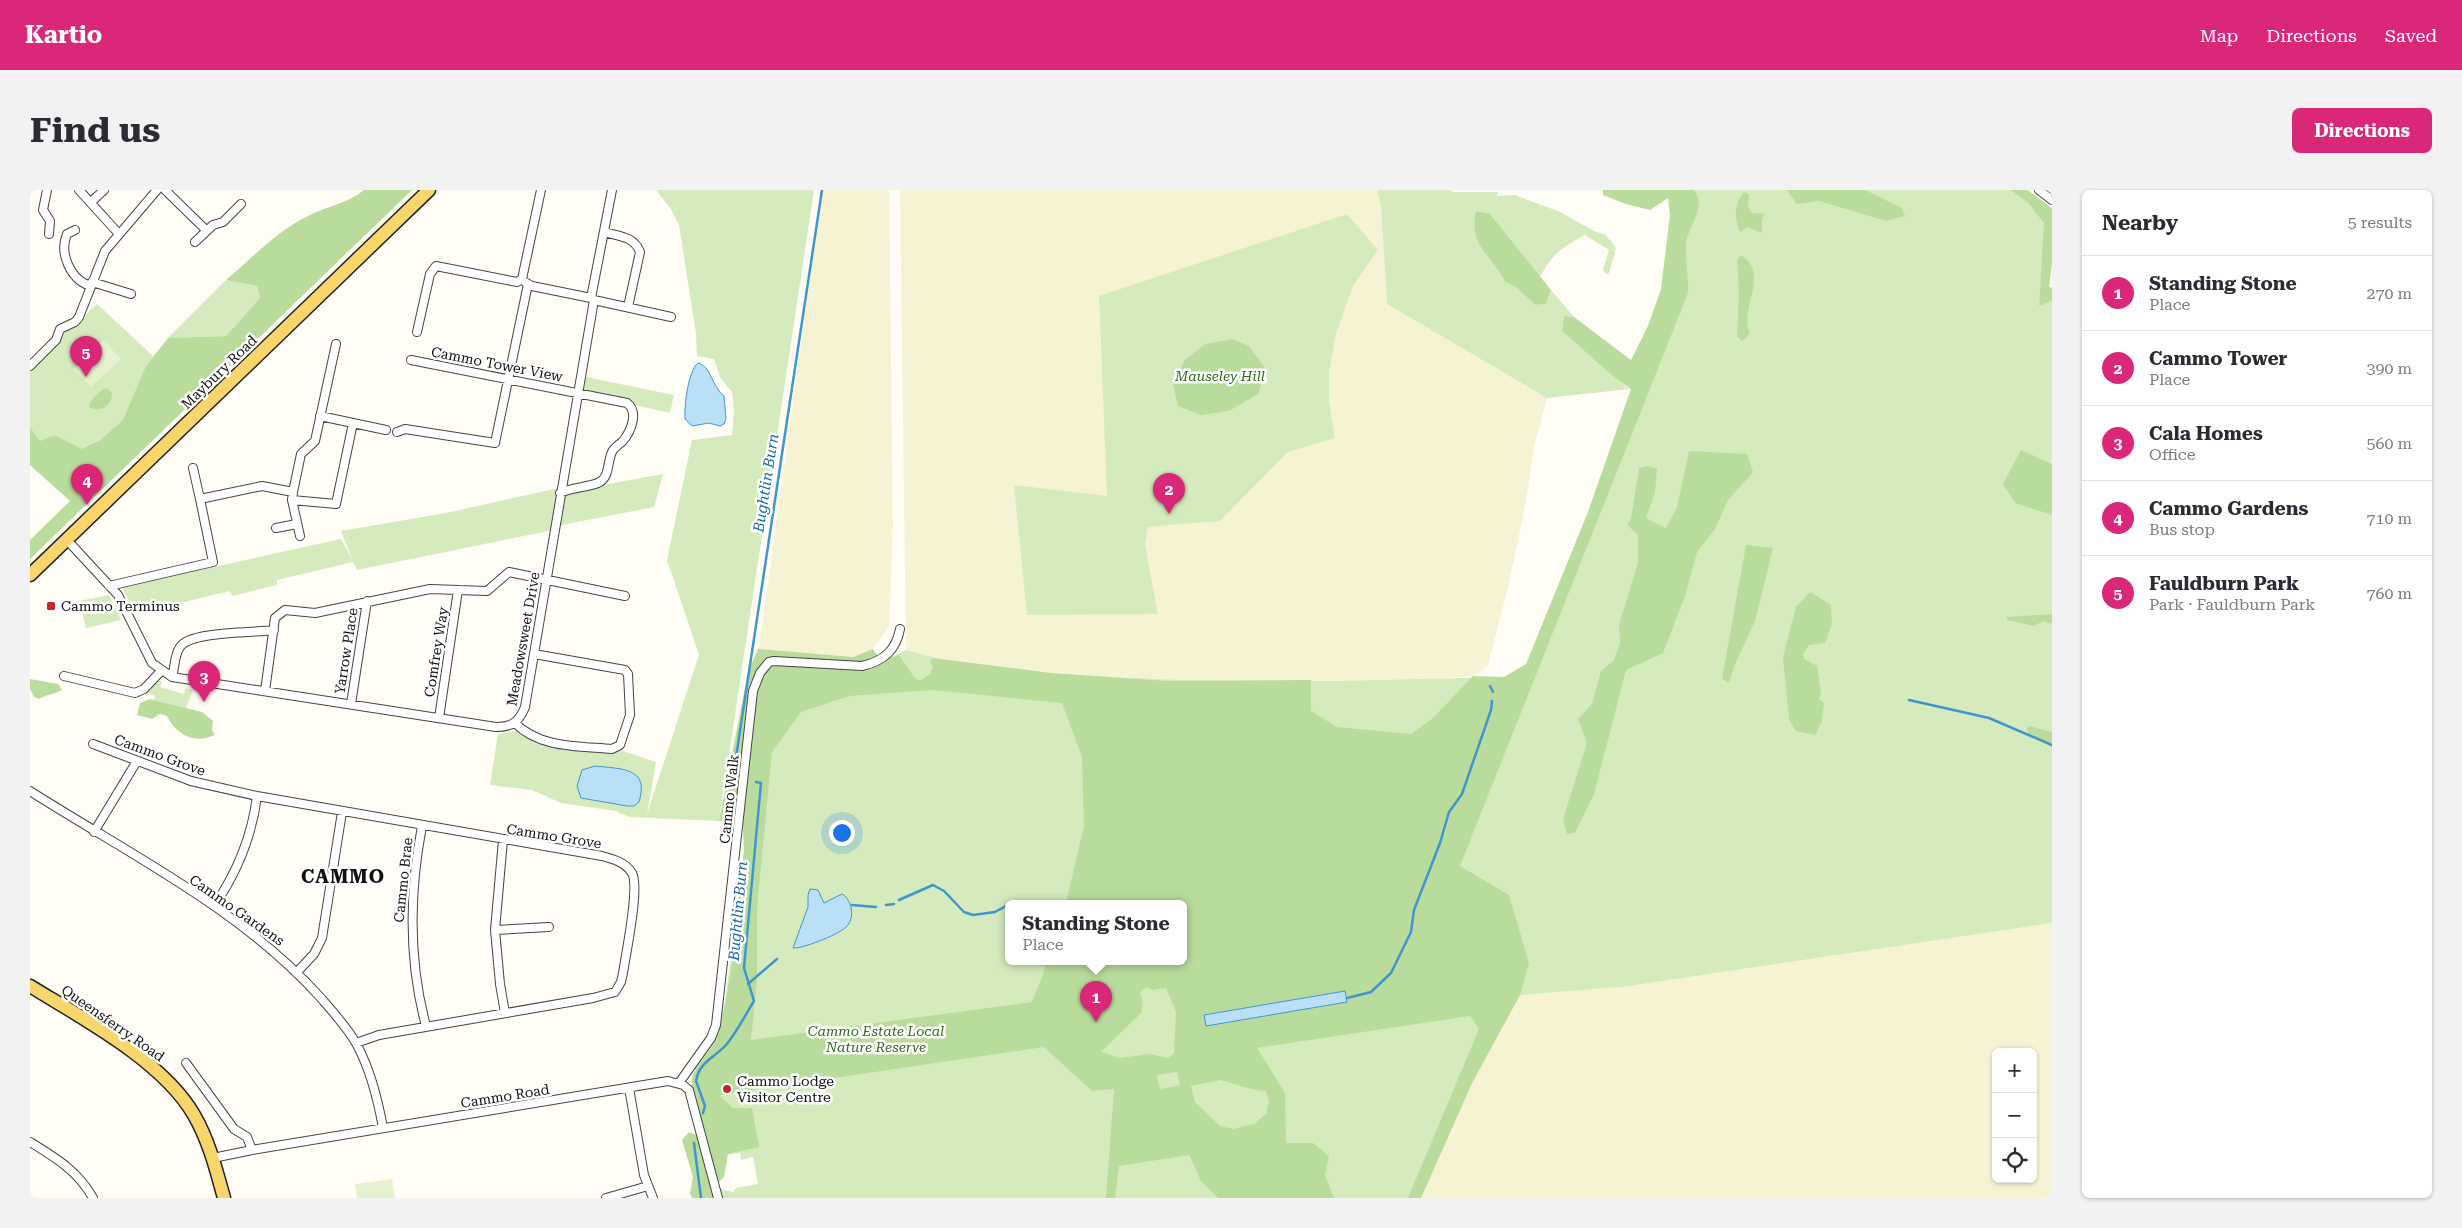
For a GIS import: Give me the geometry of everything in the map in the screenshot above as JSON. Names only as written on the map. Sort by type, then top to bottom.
[{"type":"main road","name":"Maybury Road","points":[[30,575],[429,190]]},
{"type":"main road","name":"Queensferry Road","points":[[30,986],[133,1053],[159,1073],[187,1104],[207,1140],[224,1198]]},
{"type":"street","points":[[47,190],[43,210],[50,221],[49,234]]},
{"type":"street","points":[[79,190],[119,234]]},
{"type":"street","points":[[91,202],[104,190]]},
{"type":"street","points":[[30,366],[56,340],[60,329],[75,322],[80,317],[105,251],[157,190]]},
{"type":"street","points":[[165,190],[206,230]]},
{"type":"street","points":[[397,432],[405,429],[495,443],[541,190]]},
{"type":"street","name":"Meadowsweet Drive","points":[[67,540],[118,596],[148,657],[161,671],[172,677],[496,727],[507,727],[515,723],[520,718],[525,707],[592,299],[612,190]]},
{"type":"street","points":[[2039,190],[2052,200]]},
{"type":"street","points":[[195,242],[206,230],[223,222],[241,204]]},
{"type":"street","points":[[75,230],[67,234],[63,243],[64,257],[75,275],[91,284],[131,294]]},
{"type":"street","points":[[604,232],[628,238],[638,246],[640,252],[628,307]]},
{"type":"street","points":[[417,332],[430,274],[436,266],[517,282],[525,281],[671,317]]},
{"type":"street","points":[[300,536],[292,496],[301,454],[315,441],[336,344]]},
{"type":"street","name":"Cammo Tower View","points":[[411,360],[628,403],[633,407],[634,412],[629,432],[613,450],[607,474],[599,483],[572,487],[560,493]]},
{"type":"street","points":[[320,416],[386,430]]},
{"type":"street","points":[[200,499],[262,486],[292,496],[336,504],[353,423]]},
{"type":"street","points":[[109,586],[213,562],[193,468]]},
{"type":"street","points":[[276,528],[297,524]]},
{"type":"street","points":[[265,691],[276,618],[285,610],[315,613],[430,588],[458,590],[459,588],[487,591],[509,572],[625,596]]},
{"type":"street","name":"Comfrey Way","points":[[439,718],[458,590]]},
{"type":"street","name":"Yarrow Place","points":[[350,704],[367,601]]},
{"type":"street","name":"Cammo Walk","points":[[679,1083],[711,1038],[716,1025],[749,727],[757,678],[765,666],[774,660],[853,665],[872,663],[895,647],[900,629]]},
{"type":"street","points":[[172,677],[178,650],[186,641],[229,632],[251,634],[274,630]]},
{"type":"street","points":[[515,723],[522,730],[538,739],[612,750],[620,745],[630,715],[628,674],[626,670],[534,654]]},
{"type":"street","points":[[64,676],[135,693],[144,689],[161,671]]},
{"type":"street","name":"Cammo Grove","points":[[93,744],[191,782],[342,812],[613,859],[620,862],[632,873],[636,887],[623,973],[621,982],[615,992],[593,998],[379,1035],[356,1043]]},
{"type":"street","points":[[94,832],[137,761]]},
{"type":"street","name":"Cammo Gardens","points":[[30,791],[214,906],[260,938],[297,972],[337,1016],[356,1043],[374,1088],[383,1128]]},
{"type":"street","points":[[214,906],[227,886],[245,846],[257,796]]},
{"type":"street","points":[[297,972],[314,954],[322,938],[342,812]]},
{"type":"street","name":"Cammo Brae","points":[[422,826],[414,876],[411,927],[417,992],[426,1026]]},
{"type":"street","points":[[503,840],[495,930],[498,965],[506,1013]]},
{"type":"street","points":[[495,930],[549,928]]},
{"type":"street","points":[[186,1063],[234,1129],[247,1137],[252,1150]]},
{"type":"street","name":"Cammo Road","points":[[213,1158],[668,1081],[679,1083]]},
{"type":"street","points":[[679,1083],[688,1090],[690,1095],[718,1198]]},
{"type":"street","points":[[629,1088],[644,1176],[653,1198]]},
{"type":"street","points":[[31,1145],[66,1165],[80,1179],[93,1198]]},
{"type":"street","points":[[606,1198],[648,1186]]},
{"type":"shaded area","points":[[822,190],[889,190],[893,529],[889,627],[873,649],[853,657],[759,649]]},
{"type":"shaded area","points":[[900,190],[1377,190],[1381,206],[1387,304],[1547,398],[1534,447],[1526,502],[1509,583],[1488,666],[1473,676],[1413,680],[1167,681],[1051,673],[938,660],[906,650]],"holes":[[[1378,250],[1353,286],[1336,334],[1329,373],[1329,401],[1335,437],[1288,452],[1220,521],[1148,527],[1145,544],[1158,613],[1107,496],[1100,296]]]},
{"type":"shaded area","points":[[2052,923],[2052,1198],[1421,1198],[1472,1083],[1520,995],[1622,987]]},
{"type":"green space","points":[[364,190],[412,190],[30,559],[30,540],[70,501],[30,465],[30,427],[40,441],[55,435],[82,449],[100,440],[123,420],[146,366],[168,338],[226,336],[260,298],[257,286],[226,280],[286,229],[308,216],[351,199]]},
{"type":"green space","points":[[656,190],[814,190],[719,821],[629,817],[616,811],[561,803],[532,790],[490,785],[498,734],[516,731],[537,743],[610,753],[620,750],[656,762],[647,814],[699,655],[667,560],[692,440],[732,435],[734,412],[732,392],[720,377],[714,359],[697,356],[696,333],[679,225],[671,209]]},
{"type":"green space","points":[[1377,190],[1451,190],[1452,192],[1498,192],[1497,196],[1515,195],[1560,212],[1594,231],[1606,235],[1616,248],[1609,273],[1606,274],[1603,270],[1609,250],[1585,235],[1558,252],[1540,277],[1490,214],[1486,255],[1499,269],[1505,282],[1517,288],[1535,305],[1546,304],[1551,290],[1574,317],[1564,316],[1562,331],[1629,389],[1547,398],[1387,304],[1381,206]]},
{"type":"green space","name":"Cammo Estate Local Nature Reserve","points":[[1603,190],[1693,190],[1697,195],[1699,201],[1697,214],[1686,243],[1688,293],[1460,866],[1509,895],[1529,963],[1520,995],[1472,1083],[1421,1198],[1408,1198],[1479,1029],[1470,1016],[1257,1048],[1285,1093],[1286,1143],[1313,1143],[1329,1156],[1325,1175],[1334,1198],[1218,1198],[1201,1181],[1189,1155],[1119,1166],[1115,1198],[1106,1198],[1114,1089],[1092,1091],[1044,1047],[719,1095],[733,1108],[752,1108],[759,1147],[728,1154],[724,1177],[718,1183],[692,1093],[692,1084],[696,1069],[716,1039],[731,971],[744,851],[743,825],[719,821],[748,672],[758,649],[853,657],[873,649],[882,661],[899,655],[914,677],[920,681],[930,674],[933,666],[930,663],[932,658],[1051,673],[1167,681],[1311,680],[1311,711],[1337,727],[1411,734],[1433,718],[1473,676],[1504,677],[1526,664],[1588,512],[1631,389],[1614,377],[1562,331],[1564,316],[1574,317],[1631,360],[1648,326],[1661,289],[1670,214],[1668,198],[1650,210],[1626,204],[1603,195]],"holes":[[[932,690],[1062,703],[1082,757],[1084,826],[1067,900],[1187,900],[1187,965],[1046,965],[1032,1002],[751,1040],[757,979],[757,908],[772,752],[801,712],[849,696]],[[1146,987],[1152,990],[1166,988],[1176,1012],[1174,1054],[1168,1058],[1150,1054],[1120,1058],[1101,1052],[1141,1013],[1143,1003],[1140,993]],[[1346,992],[1347,1002],[1206,1026]],[[1177,1072],[1180,1085],[1160,1089],[1157,1075]],[[1220,1080],[1266,1091],[1269,1101],[1266,1114],[1254,1124],[1233,1129],[1220,1126],[1195,1102],[1191,1086]]]},
{"type":"green space","name":"Cammo Estate Local Nature Reserve","points":[[1677,190],[2027,190],[2046,203],[2039,306],[2052,301],[2052,923],[1622,987],[1520,995],[1472,1083],[1421,1198],[722,1198],[720,1189],[733,1192],[736,1188],[758,1184],[753,1157],[741,1160],[740,1153],[711,1157],[691,1080],[697,1065],[715,1041],[725,1002],[744,851],[743,825],[758,692],[868,667],[906,650],[951,661],[1022,671],[1148,679],[1313,681],[1534,676],[1672,330]]},
{"type":"green space","points":[[1787,190],[1865,190],[1902,208],[1905,216],[1886,221],[1819,201],[1797,204]]},
{"type":"green space","points":[[2011,190],[2027,190],[2052,208],[2052,263],[2049,287],[2052,288],[2052,301],[2039,306],[2044,223],[2028,203]]},
{"type":"green space","points":[[1744,192],[1749,195],[1748,207],[1752,213],[1765,214],[1762,219],[1762,233],[1748,227],[1740,232],[1736,211],[1738,201]]},
{"type":"green space","points":[[1476,211],[1490,214],[1551,290],[1546,304],[1535,305],[1517,288],[1505,282],[1478,242],[1474,223]]},
{"type":"green space","points":[[1347,214],[1378,250],[1353,286],[1336,334],[1329,373],[1329,401],[1335,438],[1288,452],[1220,521],[1148,527],[1145,544],[1158,614],[1027,615],[1014,485],[1107,496],[1099,296]]},
{"type":"green space","points":[[1743,256],[1750,264],[1754,273],[1754,283],[1748,314],[1750,334],[1742,341],[1737,336],[1739,293],[1737,261],[1739,257]]},
{"type":"green space","points":[[226,280],[257,286],[260,298],[226,336],[168,338]]},
{"type":"green space","points":[[97,304],[153,356],[128,413],[119,425],[109,433],[82,450],[55,435],[40,442],[30,427],[30,368],[60,341],[67,328],[75,324]]},
{"type":"green space","name":"Mauseley Hill","points":[[1233,339],[1249,346],[1266,369],[1258,394],[1229,411],[1201,415],[1178,406],[1173,385],[1185,360],[1205,344]]},
{"type":"green space","points":[[103,340],[121,359],[91,387],[73,369]]},
{"type":"green space","points":[[586,377],[674,395],[670,413],[583,393]]},
{"type":"green space","points":[[107,388],[112,393],[111,401],[102,409],[89,407],[95,396]]},
{"type":"green space","points":[[2021,450],[2052,464],[2052,515],[2015,503],[2003,484]]},
{"type":"green space","points":[[1689,451],[1747,454],[1753,472],[1728,500],[1715,529],[1697,552],[1685,596],[1663,653],[1626,670],[1594,794],[1575,833],[1567,834],[1563,819],[1587,743],[1578,719],[1592,704],[1601,671],[1614,660],[1620,643],[1619,625],[1638,563],[1638,535],[1627,525],[1631,519],[1639,468],[1648,466],[1657,469],[1655,492],[1646,518],[1666,528],[1677,507]]},
{"type":"green space","points":[[663,474],[654,507],[557,526],[560,493]]},
{"type":"green space","points":[[559,488],[553,530],[357,570],[353,562],[277,580],[277,585],[232,596],[230,591],[135,614],[122,587],[341,539],[353,561],[341,531],[446,513]]},
{"type":"green space","points":[[1746,545],[1773,548],[1755,621],[1735,664],[1729,683],[1722,679]]},
{"type":"green space","points":[[1810,592],[1831,605],[1832,624],[1825,643],[1809,645],[1803,654],[1804,659],[1817,666],[1821,692],[1819,699],[1824,703],[1822,721],[1815,735],[1796,731],[1789,719],[1783,657],[1796,607]]},
{"type":"green space","points":[[109,595],[121,620],[86,628],[79,601]]},
{"type":"green space","points":[[2052,614],[2052,624],[2043,621],[2034,626],[2007,620],[2007,617]]},
{"type":"green space","points":[[30,679],[58,684],[62,690],[39,699],[34,697],[30,689]]},
{"type":"green space","points":[[159,680],[162,682],[160,687],[184,694],[185,688],[193,690],[186,708],[154,700],[155,696],[147,693]]},
{"type":"green space","points":[[150,699],[202,712],[213,721],[212,730],[215,735],[208,738],[194,738],[176,729],[167,716],[160,714],[152,719],[137,715],[140,703]]},
{"type":"green space","points":[[2029,726],[2052,732],[2052,747],[2028,735],[2027,728]]},
{"type":"green space","points":[[689,1132],[698,1136],[715,1198],[692,1198],[690,1194],[693,1177],[682,1140]]},
{"type":"green space","points":[[392,1179],[395,1198],[357,1198],[355,1184]]},
{"type":"water","points":[[698,363],[706,368],[717,388],[724,396],[726,419],[724,424],[720,426],[709,423],[692,426],[685,419],[689,381]]},
{"type":"water","points":[[595,766],[623,769],[637,776],[641,791],[639,802],[634,806],[627,806],[581,798],[577,786],[582,770]]},
{"type":"water","points":[[810,889],[818,890],[824,903],[842,894],[850,905],[851,920],[845,928],[835,934],[811,944],[793,948],[808,907]]},
{"type":"water","points":[[1345,991],[1347,1002],[1206,1026],[1204,1015]]},
{"type":"waterway","name":"Bughtlin Burn","points":[[736,778],[733,777],[822,190]]},
{"type":"waterway","points":[[1490,686],[1493,692]]},
{"type":"waterway","points":[[1909,700],[1989,718],[2052,745]]},
{"type":"waterway","points":[[1347,998],[1371,992],[1391,973],[1411,932],[1414,910],[1440,843],[1449,812],[1462,794],[1491,710],[1492,701]]},
{"type":"waterway","name":"Bughtlin Burn","points":[[703,1113],[705,1106],[696,1081],[700,1069],[730,1040],[754,1001],[744,968],[761,783],[756,782]]},
{"type":"waterway","points":[[899,900],[933,885],[944,891],[964,912],[973,915],[995,912],[1005,907]]},
{"type":"waterway","points":[[886,905],[894,904]]},
{"type":"waterway","points":[[852,905],[876,907]]},
{"type":"waterway","points":[[748,984],[777,959]]},
{"type":"waterway","name":"Bughtlin Burn","points":[[694,1143],[701,1198]]},
{"type":"place","name":"Fauldburn Park","points":[[86,377]]},
{"type":"place","name":"Cammo Gardens","points":[[87,505]]},
{"type":"place","name":"Cammo Tower","points":[[1169,514]]},
{"type":"place","name":"Cammo Terminus","points":[[51,606]]},
{"type":"place","name":"Cala Homes","points":[[204,702]]},
{"type":"place","name":"Standing Stone","points":[[1096,1022]]},
{"type":"place","name":"Cammo Lodge Visitor Centre","points":[[727,1089]]},
{"type":"district","name":"CAMMO","points":[[343,876]]}]
